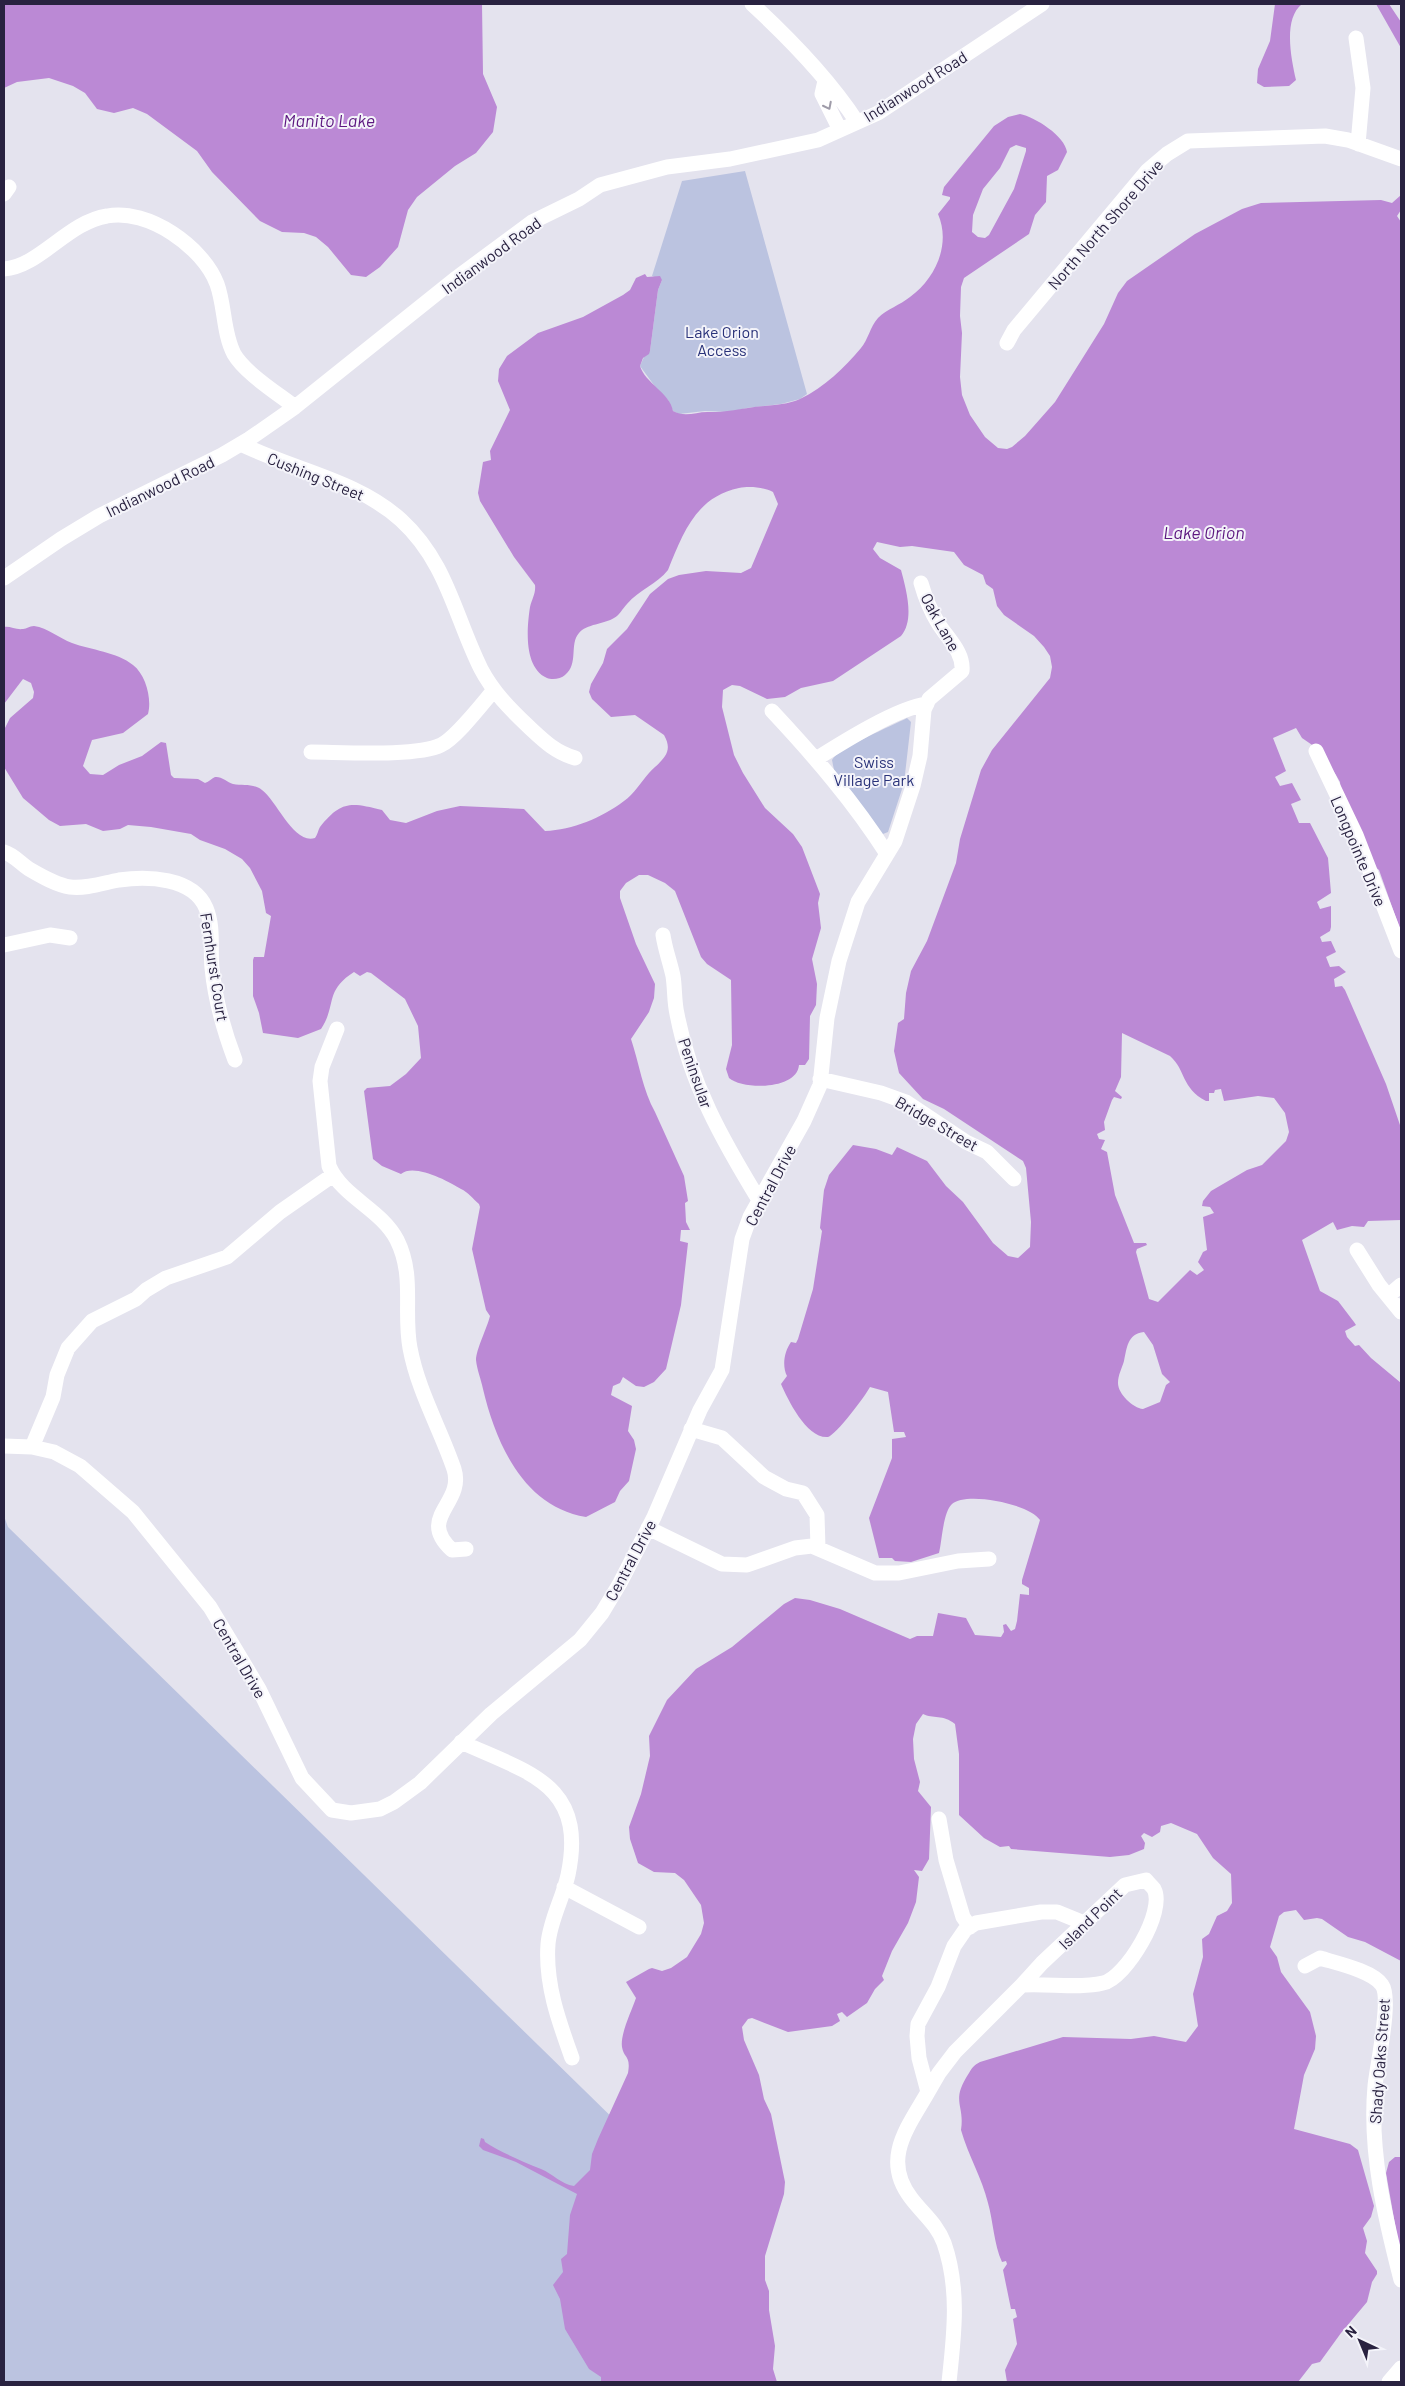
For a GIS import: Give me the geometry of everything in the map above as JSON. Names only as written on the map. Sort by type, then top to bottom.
[{"type":"street","points":[[752,4],[806,58],[825,81],[836,89],[858,122]]},
{"type":"street","name":"Indianwood Road","points":[[4,578],[61,539],[99,516],[241,444],[295,407],[455,279],[532,222],[579,199],[600,185],[666,167],[730,159],[818,140],[878,113],[1042,4]]},
{"type":"street","points":[[1356,38],[1363,88],[1358,144]]},
{"type":"street","points":[[825,81],[822,94],[840,130]]},
{"type":"street","name":"North North Shore Drive","points":[[1007,343],[1014,330],[1147,171],[1167,154],[1188,141],[1325,136],[1358,144],[1401,159]]},
{"type":"street","points":[[4,269],[22,265],[82,223],[122,215],[154,224],[179,237],[208,266],[222,303],[226,330],[234,355],[260,380],[295,407]]},
{"type":"street","name":"Cushing Street","points":[[241,444],[370,496],[401,520],[417,538],[444,578],[480,668],[494,690],[509,708],[554,750],[575,758]]},
{"type":"street","name":"Oak Lane","points":[[921,583],[926,602],[963,661],[962,671],[929,699],[927,704]]},
{"type":"street","points":[[310,752],[406,751],[441,745],[457,731],[494,690]]},
{"type":"street","points":[[816,759],[839,744],[907,709],[927,704]]},
{"type":"street","name":"Central Drive","points":[[4,1446],[54,1452],[80,1466],[133,1512],[210,1607],[254,1681],[302,1778],[320,1800],[332,1810],[351,1813],[380,1809],[394,1802],[420,1783],[491,1714],[580,1640],[602,1613],[648,1528],[691,1429],[722,1370],[742,1239],[759,1200],[804,1122],[820,1080],[827,1018],[841,954],[858,902],[895,842],[913,786],[927,704]]},
{"type":"street","points":[[772,711],[816,759],[850,801],[887,854]]},
{"type":"street","name":"Longpointe Drive","points":[[1316,751],[1356,835],[1401,951]]},
{"type":"street","name":"Fernhurst Court","points":[[7,853],[56,884],[84,887],[120,880],[155,879],[179,884],[196,894],[206,907],[211,926],[216,992],[227,1038],[235,1060]]},
{"type":"street","points":[[4,945],[50,935],[70,938]]},
{"type":"street","name":"Peninsular","points":[[663,935],[673,976],[677,1014],[697,1086],[712,1120],[759,1200]]},
{"type":"street","points":[[337,1029],[322,1067],[320,1081],[329,1166],[333,1175],[383,1220],[396,1239],[403,1254],[408,1270],[408,1329],[412,1356],[425,1400],[445,1442],[456,1481],[446,1508],[437,1521],[438,1532],[452,1550],[466,1548]]},
{"type":"street","name":"Bridge Street","points":[[820,1080],[881,1093],[906,1102],[966,1142],[987,1152],[1014,1179]]},
{"type":"street","points":[[32,1448],[53,1397],[57,1375],[68,1348],[92,1321],[136,1299],[146,1290],[166,1278],[228,1257],[280,1212],[333,1175]]},
{"type":"street","points":[[1357,1250],[1401,1312]]},
{"type":"street","points":[[1388,1296],[1401,1285]]},
{"type":"street","points":[[691,1429],[722,1438],[764,1477],[786,1489],[803,1493],[817,1515],[818,1548]]},
{"type":"street","points":[[648,1528],[722,1564],[747,1565],[795,1548],[812,1546],[875,1573],[899,1573],[958,1561],[989,1559]]},
{"type":"street","points":[[462,1742],[527,1772],[548,1785],[562,1801],[571,1820],[572,1846],[564,1887],[548,1943],[548,1980],[572,2058]]},
{"type":"street","points":[[938,1819],[946,1860],[963,1917],[970,1927]]},
{"type":"street","name":"Island Point","points":[[949,2382],[955,2300],[951,2268],[944,2242],[934,2222],[910,2198],[899,2175],[896,2159],[901,2140],[939,2073],[955,2052],[1022,1985],[1030,1974],[1125,1885],[1146,1880],[1154,1889],[1156,1902],[1153,1920],[1127,1964],[1117,1976],[1104,1983],[1022,1985]]},
{"type":"street","points":[[564,1887],[639,1927]]},
{"type":"street","points":[[928,2092],[919,2058],[918,2024],[938,1987],[954,1946],[970,1927],[976,1923],[1041,1912],[1057,1912],[1084,1923]]},
{"type":"street","name":"Shady Oaks Street","points":[[1305,1966],[1320,1958],[1375,1978],[1383,1986],[1385,2015],[1374,2097],[1375,2135],[1390,2238],[1401,2280]]},
{"type":"street","points":[[1389,2382],[1401,2368]]},
{"type":"green space","name":"Lake Orion Access","points":[[745,171],[807,394],[800,399],[781,404],[730,412],[705,411],[679,414],[673,411],[668,400],[659,392],[640,366],[644,357],[650,351],[658,290],[662,280],[652,276],[682,181]]},
{"type":"green space","name":"Swiss Village Park","points":[[907,718],[911,722],[904,783],[888,832],[883,834],[876,831],[872,821],[834,770],[832,760],[836,755],[854,744]]},
{"type":"green space","points":[[4,1516],[8,1527],[759,2261],[642,2382],[4,2382]]},
{"type":"water","name":"Manito Lake","points":[[4,4],[482,4],[483,74],[497,107],[493,132],[476,153],[455,166],[417,197],[408,210],[398,247],[380,267],[366,277],[351,275],[328,247],[316,237],[304,233],[282,232],[260,221],[212,172],[197,151],[147,114],[133,108],[114,113],[97,109],[85,93],[73,86],[49,78],[17,82],[4,88]]},
{"type":"water","points":[[1275,4],[1302,4],[1292,19],[1290,29],[1292,61],[1296,80],[1289,86],[1264,87],[1257,83],[1258,69],[1270,41]]},
{"type":"water","points":[[1376,4],[1389,4],[1401,22],[1401,48]]},
{"type":"water","name":"Lake Orion","points":[[1020,114],[1041,123],[1061,140],[1067,152],[1058,170],[1047,176],[1046,202],[1035,215],[1029,234],[964,278],[961,287],[960,316],[962,333],[960,377],[962,395],[970,415],[985,437],[998,448],[1007,449],[1012,447],[1025,436],[1055,402],[1104,324],[1118,293],[1127,281],[1195,234],[1242,209],[1261,203],[1381,200],[1392,203],[1401,195],[1401,210],[1397,216],[1401,222],[1401,932],[1379,870],[1375,867],[1341,794],[1340,782],[1336,775],[1318,749],[1302,738],[1296,728],[1273,738],[1286,771],[1275,777],[1280,786],[1292,783],[1301,800],[1291,804],[1299,823],[1310,823],[1328,858],[1331,893],[1317,902],[1320,909],[1331,906],[1330,931],[1320,937],[1322,942],[1331,941],[1336,952],[1326,957],[1330,967],[1339,966],[1346,972],[1334,979],[1335,987],[1342,986],[1345,990],[1386,1084],[1401,1128],[1401,1220],[1368,1221],[1364,1227],[1352,1226],[1337,1230],[1333,1222],[1302,1240],[1320,1291],[1338,1301],[1356,1325],[1345,1331],[1347,1337],[1355,1346],[1359,1345],[1371,1358],[1401,1383],[1401,1961],[1365,1942],[1348,1937],[1322,1919],[1304,1920],[1296,1910],[1284,1912],[1279,1916],[1270,1947],[1277,1957],[1281,1972],[1310,2012],[1316,2036],[1315,2049],[1304,2075],[1294,2129],[1350,2144],[1358,2150],[1374,2206],[1371,2217],[1363,2228],[1367,2241],[1365,2253],[1377,2274],[1372,2282],[1367,2302],[1320,2362],[1312,2364],[1298,2382],[1007,2382],[1005,2370],[1017,2344],[1013,2319],[1017,2317],[1015,2309],[1011,2309],[1003,2270],[1007,2264],[1006,2261],[1002,2262],[999,2255],[990,2210],[961,2130],[962,2121],[959,2097],[963,2083],[972,2068],[980,2062],[1063,2037],[1131,2039],[1154,2036],[1186,2042],[1198,2026],[1193,1994],[1203,1957],[1202,1939],[1209,1934],[1217,1916],[1227,1911],[1232,1903],[1231,1874],[1213,1858],[1197,1834],[1171,1823],[1161,1826],[1160,1832],[1152,1837],[1144,1833],[1141,1836],[1145,1843],[1144,1849],[1129,1855],[1110,1857],[1011,1849],[1009,1846],[1000,1847],[984,1838],[959,1815],[959,1754],[955,1724],[946,1719],[923,1714],[916,1724],[913,1739],[914,1759],[920,1782],[918,1791],[931,1807],[929,1859],[922,1871],[914,1870],[919,1877],[916,1902],[908,1923],[892,1951],[882,1976],[884,1980],[875,1989],[867,2003],[847,2017],[842,2012],[837,2014],[840,2021],[832,2026],[788,2032],[752,2018],[748,2019],[742,2027],[744,2040],[759,2075],[764,2099],[771,2114],[785,2182],[784,2194],[765,2256],[765,2280],[769,2291],[769,2310],[775,2346],[773,2369],[777,2382],[601,2382],[601,2377],[589,2369],[565,2329],[560,2299],[553,2285],[563,2272],[561,2259],[567,2254],[570,2215],[577,2194],[516,2162],[483,2150],[479,2146],[481,2138],[484,2139],[485,2142],[498,2150],[574,2186],[590,2170],[592,2154],[628,2073],[629,2063],[623,2051],[622,2042],[624,2029],[636,1998],[626,1982],[652,1968],[662,1971],[671,1968],[687,1957],[701,1934],[704,1923],[701,1905],[684,1880],[675,1873],[654,1872],[638,1863],[630,1839],[629,1827],[641,1794],[650,1756],[649,1736],[667,1700],[696,1669],[732,1647],[784,1604],[795,1598],[810,1600],[840,1609],[910,1639],[917,1636],[933,1636],[938,1613],[966,1618],[975,1635],[1001,1637],[1004,1632],[1003,1625],[1006,1624],[1011,1631],[1015,1629],[1020,1594],[1029,1595],[1029,1588],[1022,1584],[1022,1580],[1040,1520],[1034,1514],[1011,1504],[983,1499],[959,1500],[952,1504],[947,1513],[939,1553],[911,1562],[895,1561],[892,1558],[879,1558],[869,1518],[892,1458],[892,1439],[906,1437],[904,1432],[894,1432],[888,1392],[870,1387],[844,1422],[828,1437],[820,1436],[806,1425],[793,1408],[781,1384],[787,1376],[784,1359],[787,1350],[791,1342],[796,1343],[798,1339],[813,1289],[822,1231],[820,1228],[824,1190],[829,1175],[853,1145],[876,1149],[892,1155],[897,1147],[927,1161],[946,1186],[963,1202],[993,1243],[1008,1256],[1018,1258],[1030,1247],[1031,1222],[1026,1168],[1023,1161],[944,1109],[923,1099],[899,1073],[894,1051],[898,1023],[904,1019],[906,993],[911,971],[927,941],[956,863],[960,839],[981,770],[992,750],[1050,678],[1052,667],[1050,656],[1034,636],[1004,615],[997,606],[993,589],[986,584],[983,575],[964,565],[954,552],[912,546],[900,547],[877,542],[873,549],[880,558],[901,570],[907,595],[908,622],[901,636],[833,681],[801,688],[785,697],[767,699],[740,686],[732,685],[723,690],[722,707],[734,755],[765,808],[793,834],[802,847],[820,894],[818,903],[821,928],[812,959],[817,984],[816,1005],[810,1016],[809,1059],[805,1065],[799,1065],[796,1073],[789,1079],[780,1083],[757,1086],[746,1085],[729,1078],[726,1069],[732,1045],[731,980],[707,964],[701,957],[675,891],[665,883],[648,875],[639,875],[626,883],[620,891],[620,898],[636,944],[655,984],[654,998],[649,1012],[631,1039],[647,1095],[684,1176],[688,1201],[685,1203],[686,1222],[690,1230],[681,1230],[680,1241],[688,1243],[681,1305],[666,1369],[654,1382],[644,1387],[636,1386],[623,1377],[620,1383],[613,1386],[611,1395],[632,1406],[628,1431],[634,1440],[636,1449],[629,1481],[620,1491],[615,1502],[586,1517],[564,1511],[546,1501],[530,1487],[516,1470],[496,1431],[476,1360],[490,1316],[486,1310],[472,1249],[479,1204],[464,1190],[431,1174],[407,1171],[401,1174],[382,1166],[373,1159],[364,1091],[367,1088],[390,1086],[406,1074],[421,1058],[418,1026],[405,999],[371,973],[367,972],[360,976],[354,972],[338,986],[332,999],[329,1013],[321,1029],[298,1038],[263,1033],[253,996],[253,960],[254,957],[264,957],[271,916],[266,913],[262,891],[250,868],[242,859],[225,849],[200,840],[191,834],[128,825],[120,829],[103,831],[86,824],[60,826],[49,820],[23,798],[4,767],[4,730],[10,718],[33,698],[34,692],[31,683],[23,679],[4,704],[4,627],[24,629],[34,626],[44,629],[72,643],[119,657],[138,669],[147,688],[148,714],[123,733],[92,740],[83,766],[90,774],[103,775],[119,765],[142,756],[161,742],[166,743],[171,775],[174,778],[198,779],[205,783],[217,777],[233,784],[259,788],[268,796],[293,829],[307,838],[315,838],[320,827],[334,812],[340,808],[354,805],[382,810],[390,820],[406,823],[437,811],[460,806],[524,809],[545,831],[576,826],[596,818],[631,795],[665,757],[668,747],[664,735],[635,715],[611,717],[592,699],[589,692],[591,684],[603,663],[607,649],[627,629],[650,594],[668,579],[679,575],[706,571],[741,573],[751,568],[778,504],[773,492],[756,487],[739,488],[712,499],[693,518],[664,575],[632,599],[616,617],[582,630],[576,638],[572,665],[569,670],[559,678],[547,678],[539,673],[534,665],[528,646],[529,615],[535,585],[514,557],[480,501],[478,493],[483,462],[491,460],[490,451],[510,410],[498,381],[499,369],[507,356],[538,333],[583,317],[623,295],[630,290],[636,278],[645,274],[647,277],[660,276],[662,280],[658,290],[650,351],[643,358],[640,366],[647,378],[663,393],[673,411],[687,414],[725,411],[781,404],[800,399],[818,389],[841,370],[863,345],[878,318],[910,297],[927,280],[939,260],[942,248],[942,225],[938,214],[950,199],[950,197],[942,195],[944,187],[994,126],[1008,117]],"holes":[[[1016,145],[1026,148],[1026,151],[1014,189],[989,235],[985,238],[978,237],[972,232],[973,215],[983,189],[1000,168],[1010,148]],[[1122,1033],[1170,1056],[1179,1067],[1188,1085],[1198,1096],[1206,1101],[1209,1101],[1209,1093],[1214,1093],[1215,1090],[1221,1089],[1224,1101],[1258,1096],[1274,1098],[1285,1113],[1289,1132],[1286,1141],[1262,1165],[1247,1170],[1211,1191],[1203,1201],[1202,1206],[1210,1207],[1214,1213],[1203,1217],[1207,1250],[1203,1252],[1198,1262],[1204,1270],[1197,1275],[1190,1270],[1158,1302],[1149,1299],[1136,1252],[1137,1249],[1147,1245],[1146,1243],[1134,1243],[1115,1195],[1107,1152],[1101,1149],[1105,1140],[1099,1139],[1097,1134],[1105,1130],[1104,1122],[1114,1097],[1121,1099],[1122,1097],[1115,1091],[1121,1077]],[[1144,1332],[1153,1345],[1162,1374],[1170,1382],[1166,1385],[1160,1402],[1143,1409],[1127,1400],[1120,1392],[1118,1383],[1127,1347],[1131,1339],[1138,1333]]]},
{"type":"water","points":[[1395,2157],[1401,2157],[1401,2250],[1386,2173],[1389,2162]]}]
